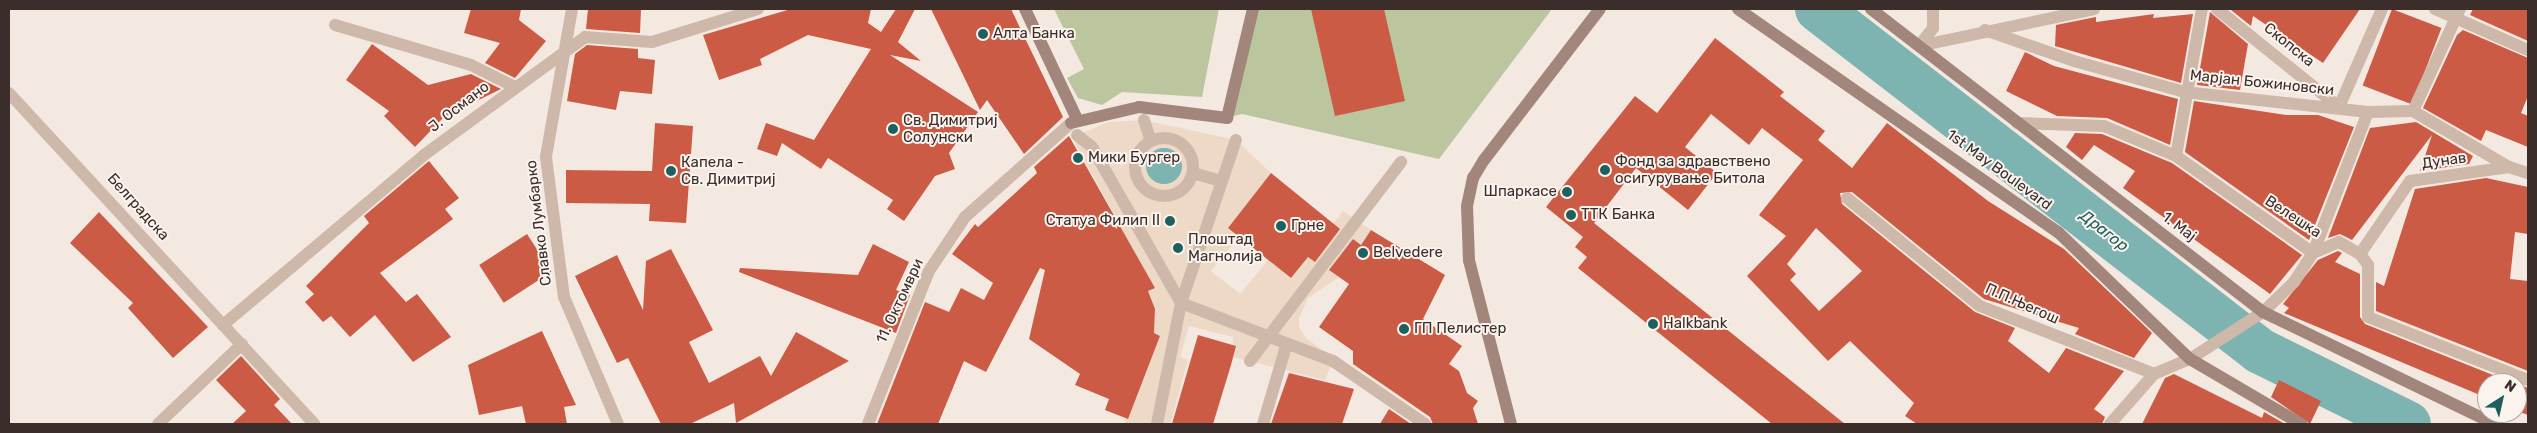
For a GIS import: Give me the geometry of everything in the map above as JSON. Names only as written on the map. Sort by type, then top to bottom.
[{"type":"street","name":"Славко Лумбарко","points":[[572,9],[546,157],[564,297],[618,424]]},
{"type":"street","name":"Ј. Османо","points":[[223,325],[358,208],[512,86],[585,37],[652,42],[758,9]]},
{"type":"street","points":[[1026,9],[1074,122],[1139,107],[1228,118],[1254,9]]},
{"type":"street","points":[[1511,424],[1469,260],[1469,197],[1484,160],[1600,9]]},
{"type":"street","name":"1st May Boulevard","points":[[1738,9],[2059,233],[2190,359],[2301,424]]},
{"type":"street","name":"1. Мај","points":[[1871,9],[2263,312],[2495,424]]},
{"type":"street","points":[[1919,46],[1933,28],[1933,9]]},
{"type":"street","points":[[1919,46],[1984,30],[2094,9]]},
{"type":"street","points":[[2176,156],[2184,92],[2202,9]]},
{"type":"street","name":"Скопска","points":[[2217,9],[2339,107]]},
{"type":"street","points":[[2339,107],[2382,9]]},
{"type":"street","points":[[2435,9],[2457,15],[2528,50]]},
{"type":"street","points":[[2457,15],[2413,111],[2509,167],[2528,173]]},
{"type":"street","points":[[335,25],[470,65],[512,86]]},
{"type":"street","name":"Марјан Божиновски","points":[[1984,30],[2074,61],[2184,92],[2339,107],[2368,112],[2413,111]]},
{"type":"street","name":"Белградска","points":[[9,93],[314,424]]},
{"type":"street","points":[[2110,424],[2154,374],[2190,359],[2263,312],[2294,282],[2313,253],[2368,112]]},
{"type":"street","points":[[1144,120],[1151,141]]},
{"type":"street","name":"11. Октомври","points":[[868,424],[929,271],[965,217],[1074,122]]},
{"type":"street","name":"Велешка","points":[[2017,123],[2104,126],[2176,156],[2313,253],[2339,242],[2360,254]]},
{"type":"street","points":[[1077,135],[1092,147],[1181,302],[1333,361],[1426,424]]},
{"type":"street","points":[[1157,424],[1181,302],[1236,140]]},
{"type":"street","points":[[1151,141],[1178,141],[1190,154],[1193,173],[1184,188],[1168,196],[1150,192],[1138,179],[1136,157],[1151,141]]},
{"type":"street","points":[[1250,361],[1401,162]]},
{"type":"street","name":"Дунав","points":[[2360,254],[2410,182],[2509,167]]},
{"type":"street","points":[[1193,173],[1222,181]]},
{"type":"street","points":[[1117,190],[1138,179]]},
{"type":"street","name":"П.П.Његош","points":[[1847,198],[1980,306],[2154,374]]},
{"type":"street","points":[[2360,254],[2368,265],[2368,318],[2528,380]]},
{"type":"street","points":[[158,424],[242,344]]},
{"type":"street","points":[[1263,424],[1287,344]]},
{"type":"green space","points":[[1054,9],[1219,9],[1202,97],[1122,92],[1102,105],[1078,98],[1067,78],[1084,69]]},
{"type":"green space","points":[[1253,9],[1552,9],[1439,159],[1242,114],[1227,118]]},
{"type":"shaded area","name":"Плоштад Магнолија","points":[[1144,120],[1236,140],[1271,173],[1228,228],[1239,237],[1211,271],[1240,294],[1268,260],[1291,278],[1343,211],[1371,230],[1339,277],[1308,298],[1299,318],[1299,327],[1307,339],[1334,358],[1325,380],[1233,357],[1233,337],[1189,326],[1180,357],[1188,360],[1170,424],[1124,424],[1160,336],[1154,333],[1155,309],[1148,291],[1154,288],[1072,137],[1109,122]]},
{"type":"water","points":[[1164,148],[1171,149],[1177,153],[1181,159],[1181,173],[1177,179],[1171,183],[1164,184],[1157,183],[1151,179],[1147,173],[1146,166],[1147,159],[1151,153],[1157,149]]},
{"type":"building","points":[[471,9],[521,9],[519,20],[546,41],[515,78],[485,63],[500,43],[464,33]]},
{"type":"building","points":[[588,9],[641,9],[640,33],[586,29]]},
{"type":"building","name":"Св. Димитриј Солунски","points":[[791,9],[871,9],[868,23],[881,32],[896,9],[915,9],[898,42],[921,61],[890,55],[978,112],[949,153],[955,169],[935,176],[904,221],[887,209],[893,200],[828,158],[821,169],[782,143],[777,156],[757,149],[766,123],[814,140],[871,49],[808,35],[760,59],[762,65],[719,80],[703,35]]},
{"type":"building","points":[[931,9],[1011,9],[1063,117],[1024,154],[987,100],[980,110]]},
{"type":"building","points":[[1311,9],[1384,9],[1405,101],[1335,116]]},
{"type":"building","points":[[2360,9],[2323,63],[2253,16],[2251,26],[2231,10]]},
{"type":"building","points":[[2392,9],[2441,28],[2412,105],[2363,86]]},
{"type":"building","points":[[2473,9],[2528,9],[2528,41],[2470,15]]},
{"type":"building","points":[[2210,12],[2248,44],[2240,90],[2197,85]]},
{"type":"building","points":[[2154,14],[2153,18],[2193,14],[2181,83],[2055,46],[2056,25],[2096,17],[2096,22]]},
{"type":"building","points":[[2463,30],[2528,58],[2528,96],[2521,113],[2528,116],[2528,147],[2486,130],[2481,141],[2423,108],[2457,35]]},
{"type":"building","points":[[1715,38],[1784,92],[1780,96],[1825,131],[1818,140],[1852,168],[1887,123],[1988,201],[2064,249],[2152,333],[2134,358],[2075,334],[2079,328],[1984,299],[1852,192],[1840,193],[1842,204],[1975,312],[2015,328],[2008,341],[2049,373],[2066,348],[2124,371],[2094,409],[2105,417],[2102,424],[1917,424],[1905,416],[1914,403],[1850,341],[1828,361],[1747,276],[1786,236],[1759,215],[1803,160],[1762,128],[1749,145],[1711,114],[1685,147],[1717,173],[1688,210],[1636,168],[1594,223],[1845,424],[1772,424],[1578,268],[1587,257],[1575,247],[1583,237],[1546,207],[1635,96],[1657,113]],"holes":[[[1816,228],[1862,271],[1819,311],[1790,280],[1796,274],[1787,264]]]},
{"type":"building","points":[[372,44],[428,85],[471,74],[501,89],[444,117],[415,147],[384,116],[389,111],[346,80]]},
{"type":"building","points":[[587,45],[638,49],[638,58],[655,60],[652,94],[620,91],[616,110],[567,101],[575,54]]},
{"type":"building","points":[[2025,52],[2054,66],[2178,99],[2170,145],[2107,118],[2057,116],[2006,91]]},
{"type":"building","points":[[2194,101],[2286,115],[2318,115],[2354,127],[2309,240],[2185,152]]},
{"type":"building","points":[[2416,122],[2473,156],[2469,164],[2420,171],[2432,135],[2352,240],[2340,234],[2328,238],[2370,128]]},
{"type":"building","points":[[655,123],[693,126],[686,223],[649,221],[650,204],[566,203],[566,170],[652,171]]},
{"type":"building","points":[[2075,133],[2102,134],[2172,163],[2302,255],[2270,294],[2123,188],[2135,171],[2094,145],[2082,160],[2066,147]]},
{"type":"building","points":[[1069,136],[1155,288],[1148,291],[1155,309],[1154,333],[1160,336],[1128,419],[1105,410],[1109,399],[1075,385],[1080,374],[1029,339],[1045,270],[1040,268],[986,372],[964,361],[938,424],[877,424],[925,302],[949,312],[961,288],[984,300],[993,283],[952,254],[975,224],[978,227],[1037,173],[1034,167]]},
{"type":"building","points":[[429,161],[459,198],[445,209],[453,219],[380,273],[406,302],[417,294],[451,337],[413,362],[375,315],[350,337],[331,316],[323,322],[305,302],[314,294],[306,286],[369,223],[364,216]]},
{"type":"building","name":"Грне","points":[[1271,173],[1340,229],[1315,262],[1308,257],[1291,278],[1228,228]]},
{"type":"building","points":[[2486,178],[2528,187],[2528,234],[2515,232],[2510,279],[2528,281],[2528,371],[2376,311],[2376,282],[2384,286],[2415,189]]},
{"type":"building","points":[[99,212],[208,327],[173,358],[128,308],[133,303],[70,243]]},
{"type":"building","name":"ГП Пелистер","points":[[1371,230],[1445,275],[1423,319],[1462,346],[1449,364],[1459,371],[1467,393],[1478,401],[1473,408],[1478,424],[1433,424],[1430,417],[1353,364],[1353,351],[1319,327],[1349,284],[1329,270],[1353,239],[1361,245]]},
{"type":"building","points":[[527,234],[552,272],[504,303],[479,265]]},
{"type":"building","points":[[873,244],[909,262],[896,290],[910,295],[896,333],[739,272],[740,268],[858,275]]},
{"type":"building","points":[[671,249],[713,330],[689,342],[709,383],[760,356],[771,376],[796,332],[849,361],[736,423],[734,403],[690,424],[661,424],[628,358],[617,363],[575,276],[617,255],[643,310],[646,261]]},
{"type":"building","points":[[2338,251],[2342,253],[2335,262],[2360,274],[2360,317],[2365,324],[2488,373],[2477,373],[2477,394],[2284,313],[2289,308],[2283,304],[2318,260]]},
{"type":"building","points":[[542,331],[576,405],[564,407],[567,424],[526,424],[522,406],[479,415],[468,365]]},
{"type":"building","points":[[1198,335],[1236,346],[1231,365],[1213,424],[1172,424]]},
{"type":"building","points":[[241,356],[280,399],[274,405],[292,424],[232,424],[246,411],[216,380]]},
{"type":"building","points":[[1289,373],[1354,389],[1342,424],[1271,424]]},
{"type":"building","points":[[2174,374],[2262,418],[2264,412],[2285,424],[2142,424],[2165,378]]},
{"type":"building","points":[[2279,380],[2321,401],[2310,424],[2271,397]]},
{"type":"building","points":[[2527,388],[2528,388],[2527,415]]},
{"type":"building","points":[[1389,409],[1411,424],[1380,424]]},
{"type":"waterway","name":"Драгор","points":[[1818,9],[2260,351],[2408,424]]},
{"type":"place","name":"Алта Банка","points":[[983,34]]},
{"type":"place","name":"Св. Димитриј Солунски","points":[[893,129]]},
{"type":"place","name":"Мики Бургер","points":[[1078,158]]},
{"type":"place","name":"Фонд за здравствено осигурување Битола","points":[[1605,170]]},
{"type":"place","name":"Капела - Св. Димитриј","points":[[671,171]]},
{"type":"place","name":"Шпаркасе","points":[[1567,192]]},
{"type":"place","name":"ТТК Банка","points":[[1571,215]]},
{"type":"place","name":"Статуа Филип II","points":[[1170,221]]},
{"type":"place","name":"Грне","points":[[1281,226]]},
{"type":"place","name":"Плоштад Магнолија","points":[[1178,248]]},
{"type":"place","name":"Belvedere","points":[[1363,253]]},
{"type":"place","name":"Halkbank","points":[[1653,324]]},
{"type":"place","name":"ГП Пелистер","points":[[1404,329]]}]
